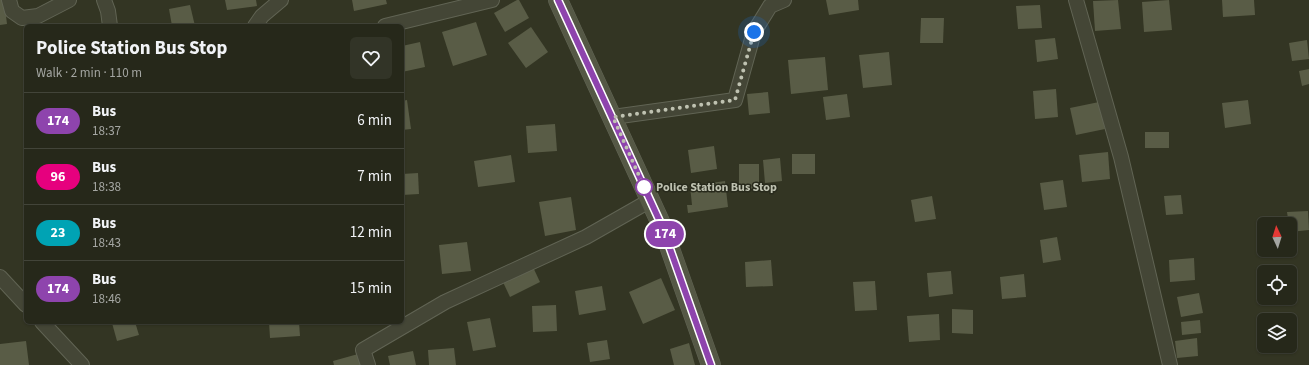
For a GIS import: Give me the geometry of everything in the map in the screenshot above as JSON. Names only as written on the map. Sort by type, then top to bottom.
[{"type":"main road","points":[[558,0],[662,226],[711,365]]},
{"type":"street","points":[[9,0],[12,11],[22,18],[38,16],[69,0]]},
{"type":"street","points":[[104,0],[108,11],[110,24]]},
{"type":"street","points":[[256,24],[262,16],[281,0]]},
{"type":"street","points":[[393,24],[492,0]]},
{"type":"street","points":[[613,117],[735,100],[754,32],[770,6],[784,0]]},
{"type":"street","points":[[1076,0],[1120,157],[1170,365]]},
{"type":"street","points":[[368,365],[363,350],[446,302],[586,237],[650,200]]},
{"type":"street","points":[[0,277],[24,303]]},
{"type":"street","points":[[44,324],[82,365]]},
{"type":"building","points":[[0,0],[4,0],[7,24],[0,25]]},
{"type":"building","points":[[225,0],[256,0],[257,6],[227,10]]},
{"type":"building","points":[[352,0],[386,0],[387,4],[354,11]]},
{"type":"building","points":[[519,0],[529,18],[505,32],[494,13]]},
{"type":"building","points":[[826,0],[858,0],[859,10],[829,15]]},
{"type":"building","points":[[1118,0],[1121,29],[1095,31],[1093,1]]},
{"type":"building","points":[[1169,0],[1172,30],[1144,32],[1142,2]]},
{"type":"building","points":[[1222,0],[1254,0],[1255,15],[1223,17]]},
{"type":"building","points":[[190,5],[195,24],[172,24],[169,9]]},
{"type":"building","points":[[1040,5],[1042,28],[1018,29],[1016,6]]},
{"type":"building","points":[[921,18],[944,18],[943,43],[920,43]]},
{"type":"building","points":[[476,22],[487,55],[453,66],[442,32]]},
{"type":"building","points":[[531,27],[548,52],[526,68],[508,43]]},
{"type":"building","points":[[1055,38],[1058,59],[1037,62],[1035,40]]},
{"type":"building","points":[[1307,40],[1309,59],[1292,61],[1289,43]]},
{"type":"building","points":[[420,42],[425,67],[404,72],[404,46]]},
{"type":"building","points":[[889,52],[892,85],[863,88],[859,55]]},
{"type":"building","points":[[825,57],[828,90],[791,94],[788,60]]},
{"type":"building","points":[[1309,69],[1309,84],[1302,86],[1299,71]]},
{"type":"building","points":[[1056,89],[1058,117],[1035,119],[1033,91]]},
{"type":"building","points":[[768,92],[770,113],[749,115],[747,94]]},
{"type":"building","points":[[847,94],[850,117],[826,120],[823,97]]},
{"type":"building","points":[[407,100],[411,129],[404,130],[404,101]]},
{"type":"building","points":[[1248,100],[1251,124],[1225,128],[1222,103]]},
{"type":"building","points":[[1099,102],[1105,129],[1076,135],[1070,108]]},
{"type":"building","points":[[555,124],[557,151],[528,153],[526,126]]},
{"type":"building","points":[[1145,132],[1169,132],[1169,148],[1145,148]]},
{"type":"building","points":[[714,146],[717,169],[691,173],[688,150]]},
{"type":"building","points":[[1108,152],[1110,179],[1082,182],[1079,155]]},
{"type":"building","points":[[792,154],[815,154],[815,174],[792,174]]},
{"type":"building","points":[[511,155],[515,182],[478,187],[474,161]]},
{"type":"building","points":[[780,158],[782,181],[765,183],[763,160]]},
{"type":"building","points":[[739,164],[759,164],[759,189],[739,189]]},
{"type":"building","points":[[418,173],[419,194],[404,195],[404,174]]},
{"type":"building","points":[[1063,180],[1067,207],[1044,210],[1040,183]]},
{"type":"building","points":[[725,181],[728,207],[688,213],[687,205],[692,205],[690,186]]},
{"type":"building","points":[[1181,195],[1183,214],[1166,215],[1164,196]]},
{"type":"building","points":[[932,196],[936,219],[915,222],[911,200]]},
{"type":"building","points":[[571,197],[576,230],[545,236],[539,202]]},
{"type":"building","points":[[1308,211],[1309,230],[1297,231],[1297,217],[1288,217],[1287,212]]},
{"type":"building","points":[[1057,237],[1061,260],[1043,263],[1040,240]]},
{"type":"building","points":[[467,242],[471,271],[442,274],[439,245]]},
{"type":"building","points":[[1194,258],[1195,280],[1170,282],[1169,260]]},
{"type":"building","points":[[771,260],[773,286],[746,287],[745,262]]},
{"type":"building","points":[[532,265],[540,282],[510,297],[502,280]]},
{"type":"building","points":[[951,271],[953,294],[929,297],[927,273]]},
{"type":"building","points":[[1024,274],[1026,297],[1002,299],[1000,277]]},
{"type":"building","points":[[661,278],[675,310],[643,324],[629,292]]},
{"type":"building","points":[[875,281],[877,310],[855,311],[853,282]]},
{"type":"building","points":[[602,286],[606,310],[579,315],[575,291]]},
{"type":"building","points":[[1199,293],[1203,313],[1181,317],[1177,297]]},
{"type":"building","points":[[556,305],[557,331],[533,332],[532,306]]},
{"type":"building","points":[[952,309],[973,310],[973,334],[952,333]]},
{"type":"building","points":[[939,314],[940,340],[909,342],[907,316]]},
{"type":"building","points":[[490,318],[496,347],[473,351],[467,322]]},
{"type":"building","points":[[1200,320],[1201,333],[1182,335],[1181,322]]},
{"type":"building","points":[[112,324],[136,324],[139,335],[117,341]]},
{"type":"building","points":[[269,324],[299,324],[300,336],[270,338]]},
{"type":"building","points":[[1197,338],[1198,356],[1177,358],[1175,341]]},
{"type":"building","points":[[607,340],[610,359],[590,362],[587,343]]},
{"type":"building","points":[[26,341],[29,365],[0,365],[0,344]]},
{"type":"building","points":[[689,343],[695,365],[674,365],[670,349]]},
{"type":"building","points":[[454,348],[456,365],[429,365],[428,350]]},
{"type":"building","points":[[413,351],[416,365],[390,365],[388,356]]},
{"type":"building","points":[[358,354],[361,365],[334,365],[333,361]]},
{"type":"bus line","name":"174","points":[[558,0],[593,72],[662,226],[711,365]]},
{"type":"place","name":"Police Station Bus Stop","points":[[644,187]]},
{"type":"route","points":[[644,187],[613,117],[735,100],[754,32]]}]
